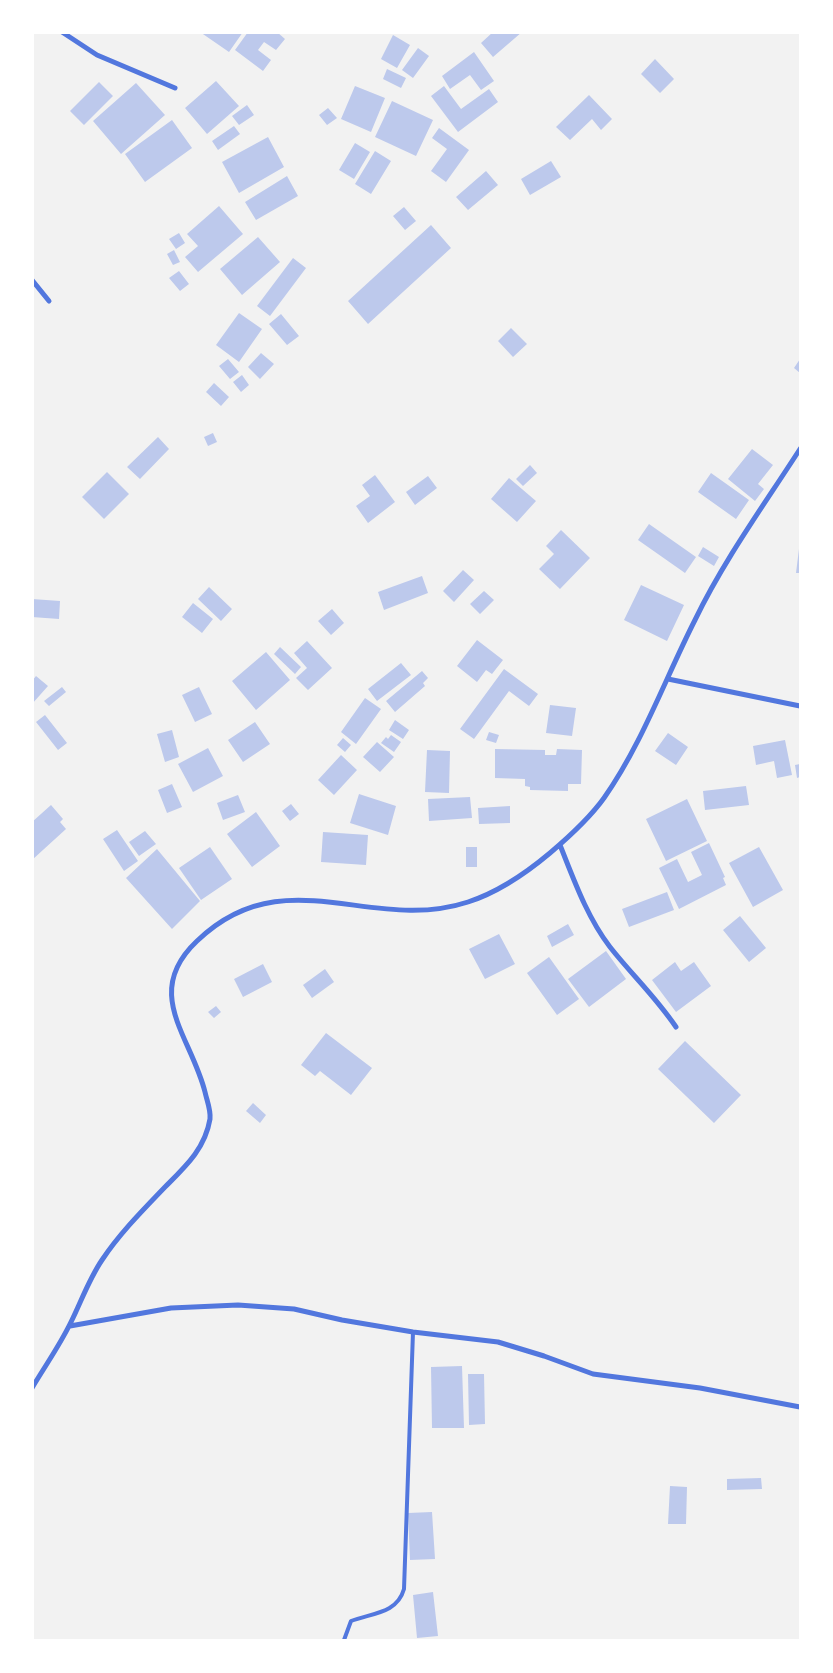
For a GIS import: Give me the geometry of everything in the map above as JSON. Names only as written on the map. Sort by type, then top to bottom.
[{"type":"street","points":[[62,32],[97,55],[175,88]]},
{"type":"street","points":[[32,280],[49,301]]},
{"type":"street","points":[[32,1388],[70,1326],[99,1265],[114,1242],[194,1157],[206,1135],[211,1115],[203,1085],[179,1029],[171,1002],[172,978],[182,957],[197,940],[220,922],[263,902],[292,898],[407,910],[434,909],[464,903],[513,882],[560,844],[584,823],[603,799],[619,774],[668,679],[695,619],[714,585],[800,449]]},
{"type":"street","points":[[668,679],[800,706]]},
{"type":"street","points":[[560,844],[594,924],[610,947],[651,992],[676,1027]]},
{"type":"street","points":[[70,1326],[171,1308],[238,1305],[294,1309],[342,1320],[413,1332],[498,1342],[593,1374],[700,1388],[800,1407]]},
{"type":"lane","points":[[344,1640],[351,1621],[385,1612],[396,1605],[402,1597],[404,1589],[413,1332]]},
{"type":"building","points":[[200,32],[243,32],[229,52]]},
{"type":"building","points":[[248,32],[277,32],[285,39],[276,50],[264,42],[258,50],[271,60],[263,71],[235,50]]},
{"type":"building","points":[[493,32],[522,32],[493,57],[481,43]]},
{"type":"building","points":[[393,35],[410,45],[397,68],[381,59]]},
{"type":"building","points":[[418,48],[429,56],[413,78],[402,70]]},
{"type":"building","points":[[474,52],[494,81],[481,90],[470,75],[450,89],[442,76]]},
{"type":"building","points":[[655,59],[674,79],[660,93],[641,74]]},
{"type":"building","points":[[387,69],[406,78],[401,88],[383,79]]},
{"type":"building","points":[[216,81],[239,106],[207,134],[185,108]]},
{"type":"building","points":[[99,82],[113,96],[84,125],[70,111]]},
{"type":"building","points":[[136,83],[165,115],[121,154],[93,121]]},
{"type":"building","points":[[355,86],[385,98],[371,132],[341,119]]},
{"type":"building","points":[[444,86],[461,109],[489,89],[498,102],[458,132],[431,96]]},
{"type":"building","points":[[589,95],[612,119],[601,130],[592,119],[570,140],[556,127]]},
{"type":"building","points":[[392,101],[433,120],[416,156],[375,137]]},
{"type":"building","points":[[247,105],[254,115],[239,125],[232,116]]},
{"type":"building","points":[[328,108],[337,118],[327,125],[319,115]]},
{"type":"building","points":[[172,120],[192,148],[145,182],[125,154]]},
{"type":"building","points":[[234,126],[240,134],[218,150],[212,141]]},
{"type":"building","points":[[439,128],[469,150],[446,182],[431,171],[447,149],[432,138]]},
{"type":"building","points":[[268,137],[284,167],[239,193],[222,162]]},
{"type":"building","points":[[355,143],[370,152],[354,179],[339,170]]},
{"type":"building","points":[[375,151],[391,161],[371,194],[355,184]]},
{"type":"building","points":[[551,161],[561,177],[530,195],[521,179]]},
{"type":"building","points":[[486,171],[498,185],[468,210],[456,197]]},
{"type":"building","points":[[287,176],[298,196],[256,220],[245,202]]},
{"type":"building","points":[[219,206],[243,234],[198,272],[185,257],[198,246],[187,234]]},
{"type":"building","points":[[404,207],[416,221],[405,230],[393,216]]},
{"type":"building","points":[[431,225],[451,248],[368,324],[348,301]]},
{"type":"building","points":[[179,233],[185,243],[176,249],[169,239]]},
{"type":"building","points":[[258,237],[280,262],[242,295],[220,269]]},
{"type":"building","points":[[174,250],[180,262],[173,265],[167,254]]},
{"type":"building","points":[[293,258],[306,268],[270,316],[257,306]]},
{"type":"building","points":[[179,271],[189,284],[180,291],[169,278]]},
{"type":"building","points":[[239,313],[262,329],[239,362],[216,345]]},
{"type":"building","points":[[281,314],[299,336],[287,345],[269,324]]},
{"type":"building","points":[[511,328],[527,344],[513,357],[498,341]]},
{"type":"building","points":[[261,353],[274,364],[260,379],[248,367]]},
{"type":"building","points":[[228,359],[239,372],[230,379],[219,366]]},
{"type":"building","points":[[800,359],[800,373],[794,368]]},
{"type":"building","points":[[242,375],[249,385],[241,392],[233,382]]},
{"type":"building","points":[[214,383],[229,397],[221,406],[206,392]]},
{"type":"building","points":[[213,433],[217,442],[208,446],[204,437]]},
{"type":"building","points":[[158,437],[169,449],[140,479],[127,467]]},
{"type":"building","points":[[752,449],[773,465],[758,484],[764,489],[755,501],[728,479]]},
{"type":"building","points":[[530,465],[537,473],[523,486],[516,479]]},
{"type":"building","points":[[107,472],[129,494],[104,519],[82,497]]},
{"type":"building","points":[[711,473],[749,500],[736,519],[698,492]]},
{"type":"building","points":[[375,475],[395,502],[368,523],[356,506],[370,496],[362,485]]},
{"type":"building","points":[[428,476],[437,488],[415,505],[406,492]]},
{"type":"building","points":[[509,478],[536,501],[517,522],[491,499]]},
{"type":"building","points":[[649,524],[696,557],[685,573],[638,540]]},
{"type":"building","points":[[561,530],[590,558],[560,589],[539,569],[554,554],[546,546]]},
{"type":"building","points":[[703,547],[719,557],[714,566],[698,556]]},
{"type":"building","points":[[799,549],[800,573],[796,573]]},
{"type":"building","points":[[463,570],[474,580],[454,602],[443,591]]},
{"type":"building","points":[[422,576],[428,593],[384,610],[378,592]]},
{"type":"building","points":[[641,585],[684,605],[667,641],[624,620]]},
{"type":"building","points":[[209,587],[232,609],[221,621],[198,599]]},
{"type":"building","points":[[484,591],[494,600],[480,614],[470,604]]},
{"type":"building","points":[[32,599],[60,601],[59,619],[32,617]]},
{"type":"building","points":[[193,603],[213,619],[202,633],[182,617]]},
{"type":"building","points":[[332,609],[344,623],[331,635],[318,621]]},
{"type":"building","points":[[477,640],[503,660],[492,674],[486,670],[477,682],[457,666]]},
{"type":"building","points":[[307,641],[332,668],[308,690],[296,678],[307,668],[294,653]]},
{"type":"building","points":[[280,647],[301,667],[295,674],[274,654]]},
{"type":"building","points":[[266,652],[290,680],[256,710],[232,681]]},
{"type":"building","points":[[401,663],[411,675],[377,701],[368,689]]},
{"type":"building","points":[[504,669],[538,694],[529,706],[509,691],[474,739],[460,729]]},
{"type":"building","points":[[422,671],[428,678],[423,683],[425,686],[395,712],[386,701]]},
{"type":"building","points":[[36,676],[48,686],[32,704],[32,681]]},
{"type":"building","points":[[62,687],[66,692],[49,706],[44,701]]},
{"type":"building","points":[[199,687],[212,714],[195,722],[182,695]]},
{"type":"building","points":[[365,698],[381,709],[356,744],[341,732]]},
{"type":"building","points":[[550,705],[576,708],[572,736],[546,733]]},
{"type":"building","points":[[45,715],[67,743],[58,750],[36,722]]},
{"type":"building","points":[[395,720],[409,730],[403,739],[389,730]]},
{"type":"building","points":[[255,722],[270,744],[243,762],[228,740]]},
{"type":"building","points":[[172,730],[179,757],[165,762],[157,734]]},
{"type":"building","points":[[489,732],[499,735],[496,743],[486,740]]},
{"type":"building","points":[[668,733],[688,747],[676,765],[655,751]]},
{"type":"building","points":[[391,735],[401,742],[394,752],[381,743],[386,737],[388,739]]},
{"type":"building","points":[[343,738],[351,745],[345,752],[337,745]]},
{"type":"building","points":[[785,740],[792,775],[777,778],[774,761],[756,765],[753,746]]},
{"type":"building","points":[[377,742],[394,757],[380,772],[363,757]]},
{"type":"building","points":[[208,748],[223,776],[193,792],[178,764]]},
{"type":"building","points":[[495,749],[545,750],[545,755],[556,755],[557,749],[582,750],[581,784],[568,784],[568,791],[530,790],[530,787],[525,786],[525,779],[495,778]]},
{"type":"building","points":[[427,750],[450,751],[449,793],[425,792]]},
{"type":"building","points":[[341,755],[357,770],[334,795],[318,780]]},
{"type":"building","points":[[800,764],[800,777],[797,778],[795,765]]},
{"type":"building","points":[[172,784],[182,807],[167,813],[158,790]]},
{"type":"building","points":[[746,786],[749,805],[705,810],[703,791]]},
{"type":"building","points":[[359,794],[396,806],[388,835],[350,823]]},
{"type":"building","points":[[238,795],[245,812],[223,820],[217,803]]},
{"type":"building","points":[[470,797],[472,818],[429,821],[428,799]]},
{"type":"building","points":[[687,799],[707,841],[666,861],[646,819]]},
{"type":"building","points":[[291,804],[299,814],[290,821],[282,811]]},
{"type":"building","points":[[51,805],[63,819],[60,822],[66,829],[32,860],[32,822]]},
{"type":"building","points":[[510,806],[510,823],[479,824],[478,808]]},
{"type":"building","points":[[256,812],[280,846],[252,867],[227,834]]},
{"type":"building","points":[[117,830],[138,861],[124,871],[103,839]]},
{"type":"building","points":[[145,831],[156,844],[139,856],[129,842]]},
{"type":"building","points":[[323,832],[368,835],[366,865],[321,862]]},
{"type":"building","points":[[709,843],[725,877],[723,878],[726,885],[679,909],[659,868],[677,859],[688,882],[702,875],[691,852]]},
{"type":"building","points":[[210,847],[232,879],[201,900],[179,868]]},
{"type":"building","points":[[466,847],[477,847],[477,867],[466,867]]},
{"type":"building","points":[[759,847],[783,890],[753,907],[729,863]]},
{"type":"building","points":[[157,849],[200,901],[172,929],[126,878]]},
{"type":"building","points":[[667,892],[674,910],[629,927],[622,909]]},
{"type":"building","points":[[740,916],[766,948],[749,962],[723,930]]},
{"type":"building","points":[[568,924],[574,935],[552,947],[547,936]]},
{"type":"building","points":[[499,934],[515,964],[485,979],[469,949]]},
{"type":"building","points":[[606,951],[626,979],[589,1007],[568,979]]},
{"type":"building","points":[[549,957],[579,999],[557,1015],[527,973]]},
{"type":"building","points":[[675,962],[681,971],[694,962],[711,986],[676,1012],[652,980]]},
{"type":"building","points":[[263,964],[272,982],[243,997],[234,979]]},
{"type":"building","points":[[325,969],[334,982],[312,998],[303,985]]},
{"type":"building","points":[[216,1006],[221,1012],[214,1018],[208,1012]]},
{"type":"building","points":[[326,1033],[372,1068],[351,1095],[320,1071],[315,1076],[301,1065]]},
{"type":"building","points":[[685,1041],[741,1095],[714,1123],[658,1069]]},
{"type":"building","points":[[253,1103],[266,1115],[260,1123],[246,1111]]},
{"type":"building","points":[[462,1366],[464,1428],[432,1428],[431,1367]]},
{"type":"building","points":[[468,1374],[484,1374],[485,1424],[469,1425]]},
{"type":"building","points":[[761,1478],[762,1489],[727,1490],[727,1479]]},
{"type":"building","points":[[670,1486],[687,1487],[686,1524],[668,1524]]},
{"type":"building","points":[[432,1512],[435,1559],[410,1560],[408,1513]]},
{"type":"building","points":[[433,1592],[438,1636],[417,1638],[413,1595]]}]
